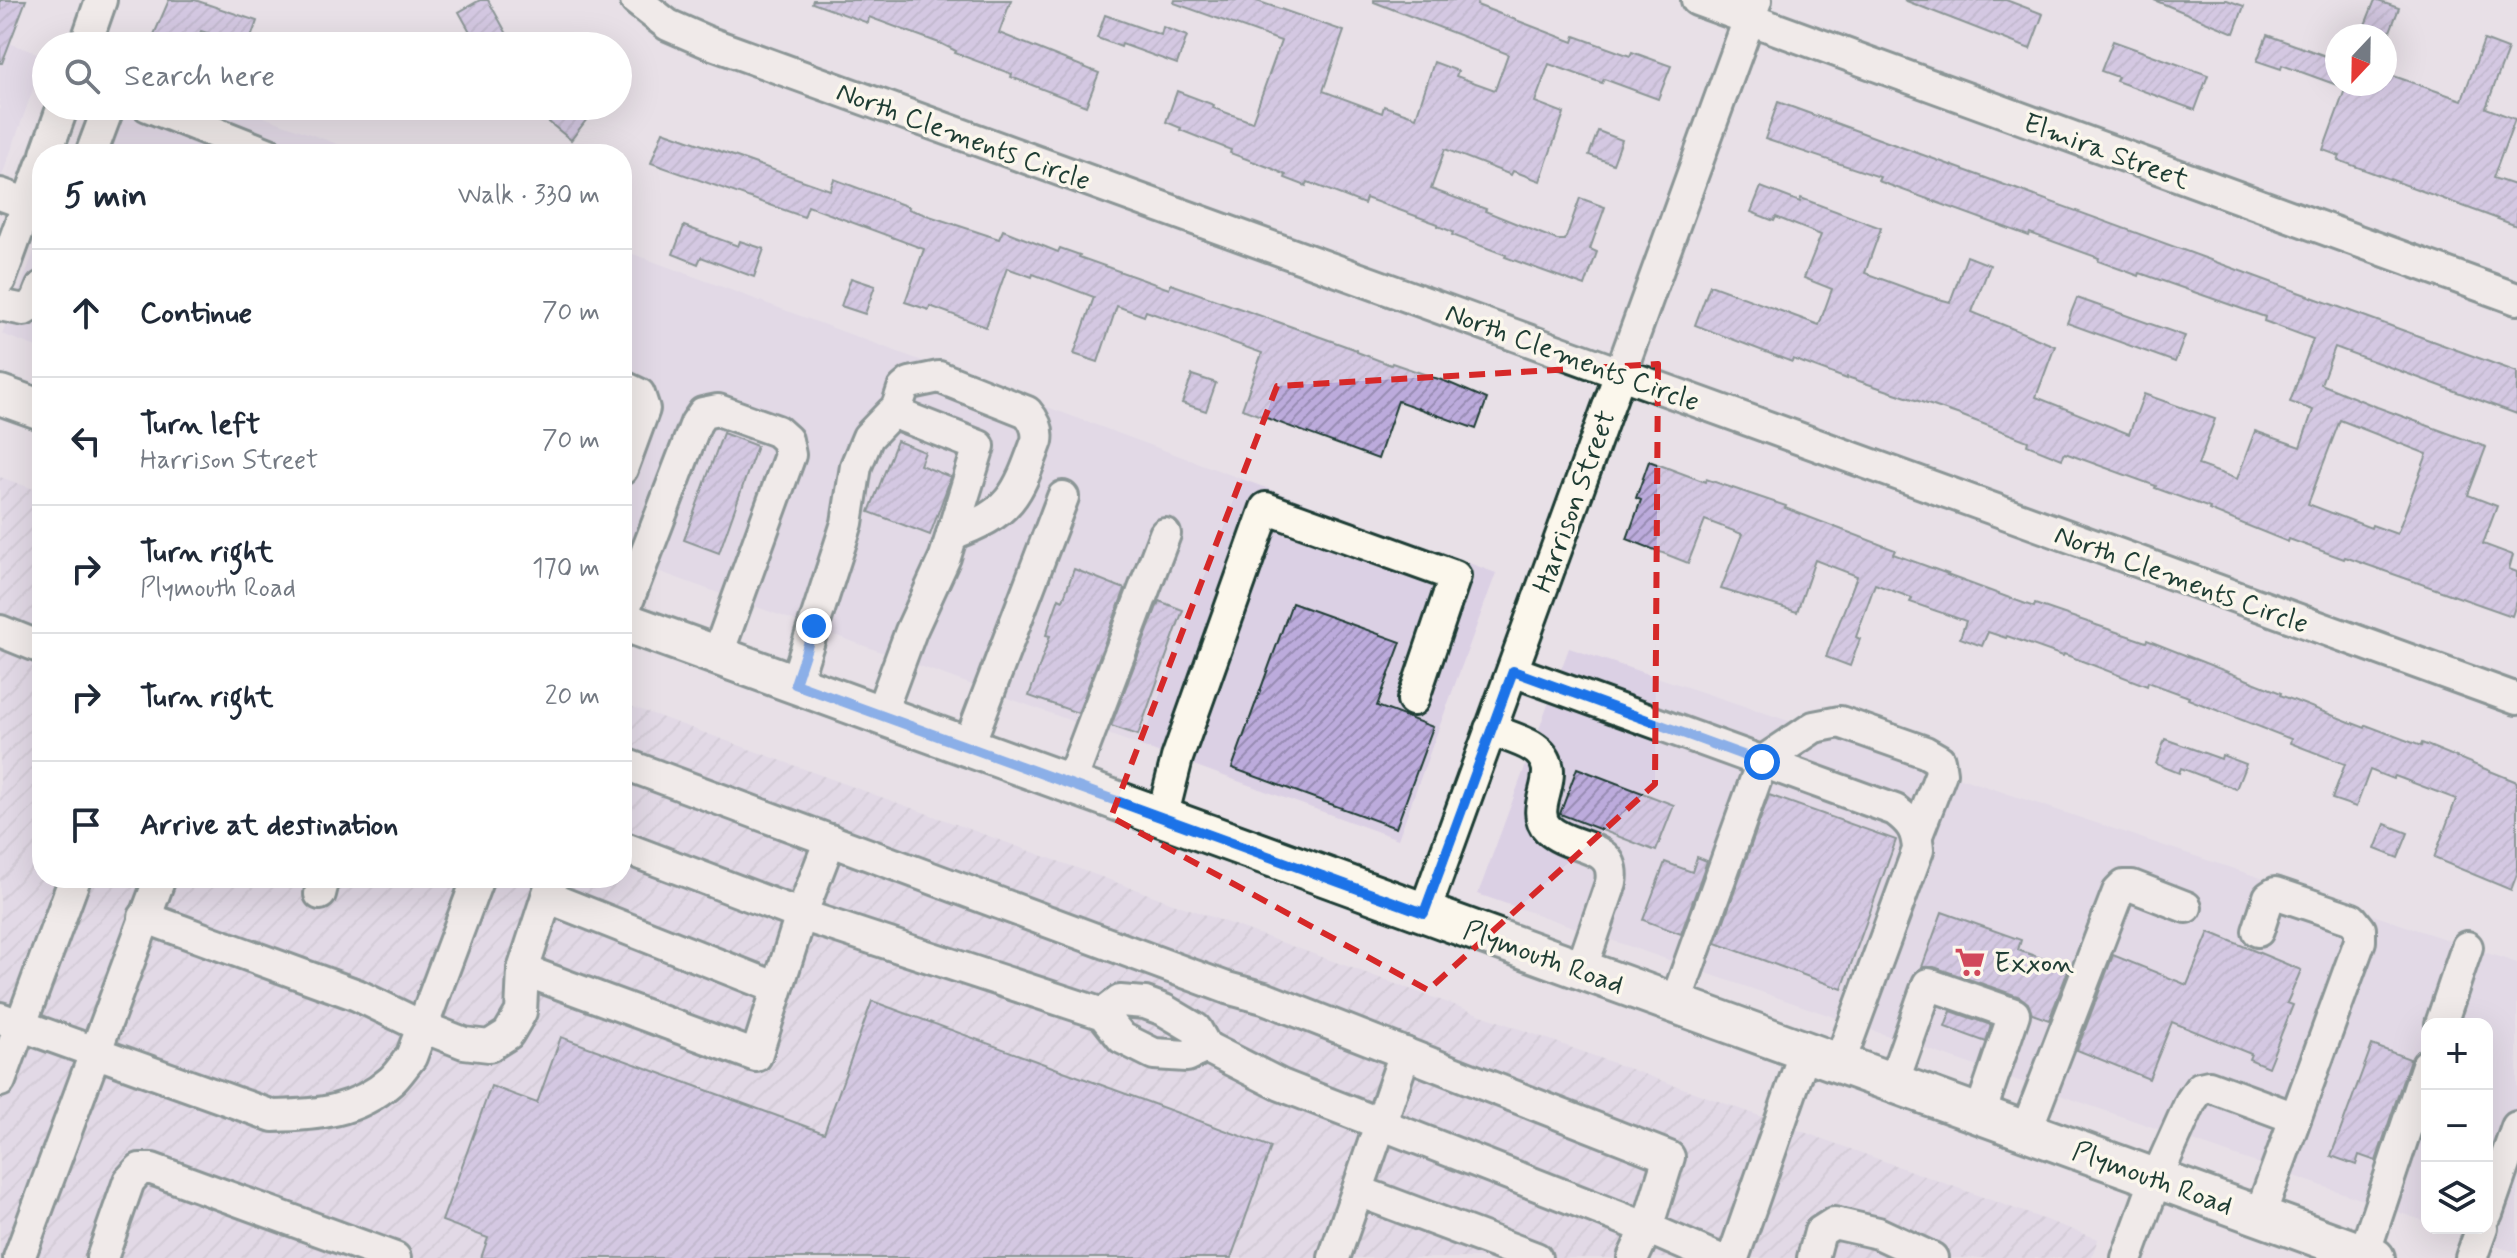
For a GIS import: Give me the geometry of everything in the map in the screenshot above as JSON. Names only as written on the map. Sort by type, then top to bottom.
[{"type":"main road","points":[[0,395],[32,406]]},
{"type":"main road","name":"Plymouth Road","points":[[632,622],[717,656],[2260,1215],[2315,1248],[2370,1256]]},
{"type":"street","points":[[90,32],[101,0]]},
{"type":"street","name":"North Clements Circle","points":[[636,0],[668,25],[707,42],[2517,699]]},
{"type":"street","name":"Elmira Street","points":[[1697,0],[1752,9],[2517,299]]},
{"type":"street","name":"Harrison Street","points":[[1424,913],[1752,9]]},
{"type":"street","points":[[50,144],[58,120]]},
{"type":"street","points":[[95,144],[104,120]]},
{"type":"street","points":[[172,120],[212,143]]},
{"type":"street","points":[[0,280],[32,189]]},
{"type":"street","points":[[0,305],[24,310],[32,305]]},
{"type":"street","points":[[895,413],[903,389],[910,383],[939,377],[1027,412],[1033,419],[1038,436],[1020,487],[998,512],[952,534]]},
{"type":"street","points":[[632,391],[639,394],[644,409],[632,442]]},
{"type":"street","points":[[632,592],[696,423],[703,413],[718,410],[777,431],[787,440],[790,455],[717,656]]},
{"type":"street","points":[[795,684],[847,523],[856,466],[868,437],[892,412],[895,413],[979,446],[945,557],[911,631],[880,715]]},
{"type":"street","points":[[968,747],[1063,497]]},
{"type":"street","points":[[1162,818],[1177,758],[1266,508],[1455,576],[1413,700]]},
{"type":"street","points":[[1070,784],[1165,534]]},
{"type":"street","points":[[0,631],[32,644]]},
{"type":"street","points":[[1513,671],[1895,810],[1909,821],[1917,835]]},
{"type":"street","points":[[1675,1004],[1762,762],[1814,727],[1840,722],[1925,752],[1939,760],[1941,773],[1917,835],[1918,850],[1733,1258]]},
{"type":"street","points":[[1490,729],[1533,747],[1548,766],[1549,781],[1541,808],[1542,821],[1550,831],[1611,861],[1611,883],[1581,970]]},
{"type":"street","points":[[632,767],[1227,988],[1264,998],[1669,1157],[1647,1228],[1633,1258]]},
{"type":"street","points":[[523,970],[756,1056],[801,915],[830,840]]},
{"type":"street","points":[[632,851],[801,915],[1103,1014],[1122,1038],[1154,1054],[1187,1056],[1206,1047]]},
{"type":"street","points":[[2026,1131],[2118,892],[2124,886],[2132,886],[2186,907]]},
{"type":"street","points":[[0,1081],[10,1022],[70,888]]},
{"type":"street","points":[[19,1258],[156,888]]},
{"type":"street","points":[[10,1022],[273,1116],[317,1115],[357,1104],[392,1081],[411,1057],[474,888]]},
{"type":"street","points":[[144,917],[357,995],[464,1043],[489,1046],[508,1034],[521,1012],[523,970],[550,888]]},
{"type":"street","points":[[552,888],[777,988]]},
{"type":"street","points":[[2258,931],[2269,897],[2275,893],[2352,919],[2360,929],[2360,941],[2260,1215]]},
{"type":"street","points":[[2443,1018],[2467,947]]},
{"type":"street","points":[[1893,1083],[1928,984],[2014,1014],[1980,1114]]},
{"type":"street","points":[[1103,1014],[1120,1001],[1145,1003],[1164,1010],[1196,1029],[1206,1047],[1281,1085],[1716,1258]]},
{"type":"street","points":[[1334,1258],[1405,1053]]},
{"type":"street","points":[[2370,1256],[2421,1085]]},
{"type":"street","points":[[2127,1258],[2156,1179],[2191,1101],[2200,1088],[2209,1086],[2295,1118]]},
{"type":"street","points":[[2493,1196],[2517,1127]]},
{"type":"street","points":[[102,1258],[129,1181],[140,1169],[152,1169],[395,1258]]},
{"type":"street","points":[[1358,1191],[1536,1258]]},
{"type":"street","points":[[1813,1258],[1820,1232],[1834,1223],[1878,1233],[1932,1258]]},
{"type":"street","points":[[2471,1258],[2480,1234]]},
{"type":"highlighted area","points":[[1658,364],[1655,784],[1428,990],[1111,817],[1277,386]]},
{"type":"shaded area","points":[[0,40],[32,51],[32,92],[0,181]]},
{"type":"shaded area","points":[[86,120],[272,120],[337,144],[77,144]]},
{"type":"shaded area","points":[[632,254],[1496,573],[1398,839],[632,562]]},
{"type":"shaded area","points":[[32,258],[32,345],[2,334]]},
{"type":"shaded area","points":[[0,477],[32,488],[32,888],[632,888],[632,707],[2098,1239],[2091,1258],[0,1258]]},
{"type":"shaded area","points":[[1569,648],[2517,963],[2517,1253],[2461,1234],[2493,1234],[2493,1018],[2421,1018],[2421,1220],[1478,894]]},
{"type":"building","points":[[0,0],[26,0],[2,63],[0,63]]},
{"type":"building","points":[[169,0],[195,0],[257,21],[253,32],[155,32]]},
{"type":"building","points":[[480,0],[488,0],[506,32],[470,32],[459,12]]},
{"type":"building","points":[[813,0],[1011,0],[999,33],[1099,73],[1086,106],[955,53],[942,44],[869,17],[868,23],[812,3]]},
{"type":"building","points":[[1175,0],[1254,0],[1344,31],[1323,91],[1382,113],[1384,106],[1416,117],[1434,62],[1458,71],[1456,76],[1495,90],[1508,54],[1374,0],[1478,0],[1477,5],[1573,42],[1575,36],[1630,56],[1632,52],[1671,66],[1658,99],[1604,79],[1602,83],[1549,64],[1535,102],[1564,113],[1540,181],[1513,171],[1511,175],[1445,149],[1431,189],[1557,240],[1565,240],[1580,198],[1605,207],[1590,249],[1597,252],[1585,286],[1505,257],[1452,235],[1453,232],[1438,224],[1366,198],[1364,204],[1308,182],[1306,186],[1285,178],[1286,175],[1230,153],[1231,150],[1166,122],[1177,91],[1252,122],[1281,41],[1174,3]]},
{"type":"building","points":[[1904,0],[2006,0],[2043,14],[2030,49]]},
{"type":"building","points":[[2154,0],[2227,0],[2244,6],[2234,33]]},
{"type":"building","points":[[2375,0],[2399,8],[2393,24],[2365,24]]},
{"type":"building","points":[[1105,15],[1161,35],[1163,27],[1187,36],[1177,64],[1097,38]]},
{"type":"building","points":[[2267,35],[2325,56],[2325,81],[2282,65],[2281,69],[2257,61]]},
{"type":"building","points":[[2484,40],[2508,49],[2486,108],[2515,119],[2493,178],[2517,186],[2517,226],[2338,160],[2340,156],[2323,150],[2343,96],[2397,96],[2397,77],[2462,100]]},
{"type":"building","points":[[2113,41],[2208,75],[2195,110],[2116,81],[2118,77],[2101,71]]},
{"type":"building","points":[[1778,102],[2517,372],[2517,414],[2335,347],[2321,384],[2486,447],[2468,495],[2497,506],[2483,544],[2513,555],[2509,569],[2517,572],[2517,601],[2512,616],[2345,557],[2289,539],[2288,542],[2156,486],[2065,453],[2062,459],[2027,445],[2028,441],[1960,415],[1793,359],[1792,362],[1695,325],[1710,285],[1819,325],[1832,289],[1804,278],[1821,235],[1776,217],[1774,221],[1751,212],[1761,187],[1800,202],[1801,198],[1881,228],[1865,273],[1925,295],[1950,302],[1967,256],[1990,265],[1972,312],[2055,346],[2036,397],[2129,434],[2144,394],[2215,419],[2198,465],[2237,479],[2255,431],[2300,447],[2313,410],[2290,402],[2313,339],[2264,321],[2265,317],[2140,273],[2139,276],[2098,261],[2099,258],[1878,181],[1880,177],[1765,139]],"holes":[[[2340,420],[2427,454],[2397,534],[2372,525],[2371,528],[2308,504]]]},
{"type":"building","points":[[546,120],[586,120],[571,140]]},
{"type":"building","points":[[663,131],[830,190],[834,179],[908,209],[999,239],[1003,230],[1169,289],[1171,284],[1487,399],[1476,429],[1398,401],[1378,459],[1242,409],[1262,353],[1146,311],[1144,316],[1117,306],[1098,362],[1074,354],[1094,297],[1033,274],[1032,277],[1007,268],[986,327],[930,306],[929,310],[905,302],[924,249],[808,206],[804,217],[651,163]]},
{"type":"building","points":[[1598,131],[1622,140],[1613,164],[1589,155]]},
{"type":"building","points":[[684,226],[738,246],[740,241],[764,249],[754,277],[701,257],[698,264],[673,254]]},
{"type":"building","points":[[851,278],[875,286],[865,314],[841,306]]},
{"type":"building","points":[[2077,298],[2185,336],[2175,362],[2067,323]]},
{"type":"building","points":[[1192,375],[1216,383],[1206,411],[1182,403]]},
{"type":"building","points":[[723,433],[757,446],[719,553],[684,540]]},
{"type":"building","points":[[897,441],[925,452],[920,465],[951,477],[930,535],[869,512]]},
{"type":"building","points":[[1649,461],[1705,482],[1706,479],[1786,506],[1895,550],[1893,554],[1947,575],[2034,607],[2035,604],[2147,640],[2365,728],[2366,725],[2421,746],[2422,743],[2517,782],[2517,874],[2511,890],[2434,858],[2456,799],[2370,770],[2356,807],[2332,799],[2345,764],[2290,743],[2291,739],[2189,697],[2148,682],[2147,686],[2064,654],[1988,632],[1982,646],[1960,638],[1966,621],[1910,602],[1912,598],[1875,584],[1856,637],[1860,639],[1850,666],[1826,657],[1857,576],[1815,560],[1797,612],[1721,589],[1742,534],[1705,520],[1688,563],[1627,539],[1641,500],[1636,498]]},
{"type":"building","points":[[1074,569],[1125,589],[1078,713],[1029,696],[1050,636],[1046,635],[1059,598],[1063,600]]},
{"type":"building","points":[[1159,601],[1183,610],[1138,735],[1111,726]]},
{"type":"building","points":[[1292,603],[1401,642],[1377,706],[1433,727],[1396,828],[1232,768]]},
{"type":"building","points":[[2165,739],[2221,759],[2222,755],[2246,764],[2236,789],[2181,768],[2179,773],[2156,764]]},
{"type":"building","points":[[1577,768],[1674,805],[1656,851],[1560,814]]},
{"type":"building","points":[[1769,795],[1896,840],[1842,989],[1716,943]]},
{"type":"building","points":[[2385,824],[2408,833],[2398,858],[2375,849]]},
{"type":"building","points":[[1697,857],[1707,861],[1681,934],[1643,920],[1665,862],[1692,872]]},
{"type":"building","points":[[1942,912],[2021,940],[2018,950],[2069,968],[2049,1020],[2032,1014],[2028,1003],[2020,997],[1934,967],[1922,967]]},
{"type":"building","points":[[2209,932],[2301,970],[2287,1003],[2293,1005],[2268,1067],[2249,1059],[2251,1054],[2172,1022],[2149,1079],[2077,1050],[2113,955],[2187,985]]},
{"type":"building","points":[[872,1001],[1271,1147],[1231,1258],[481,1258],[488,1238],[442,1221],[491,1086],[537,1103],[561,1037],[824,1133]]},
{"type":"building","points":[[1951,1011],[1991,1025],[1986,1042],[1945,1027]]},
{"type":"building","points":[[2372,1045],[2410,1059],[2376,1161],[2359,1155],[2356,1165],[2331,1156]]},
{"type":"place","name":"Exxon","points":[[1970,962]]},
{"type":"route","points":[[814,626],[795,684],[1424,913],[1513,671],[1762,762]]}]
